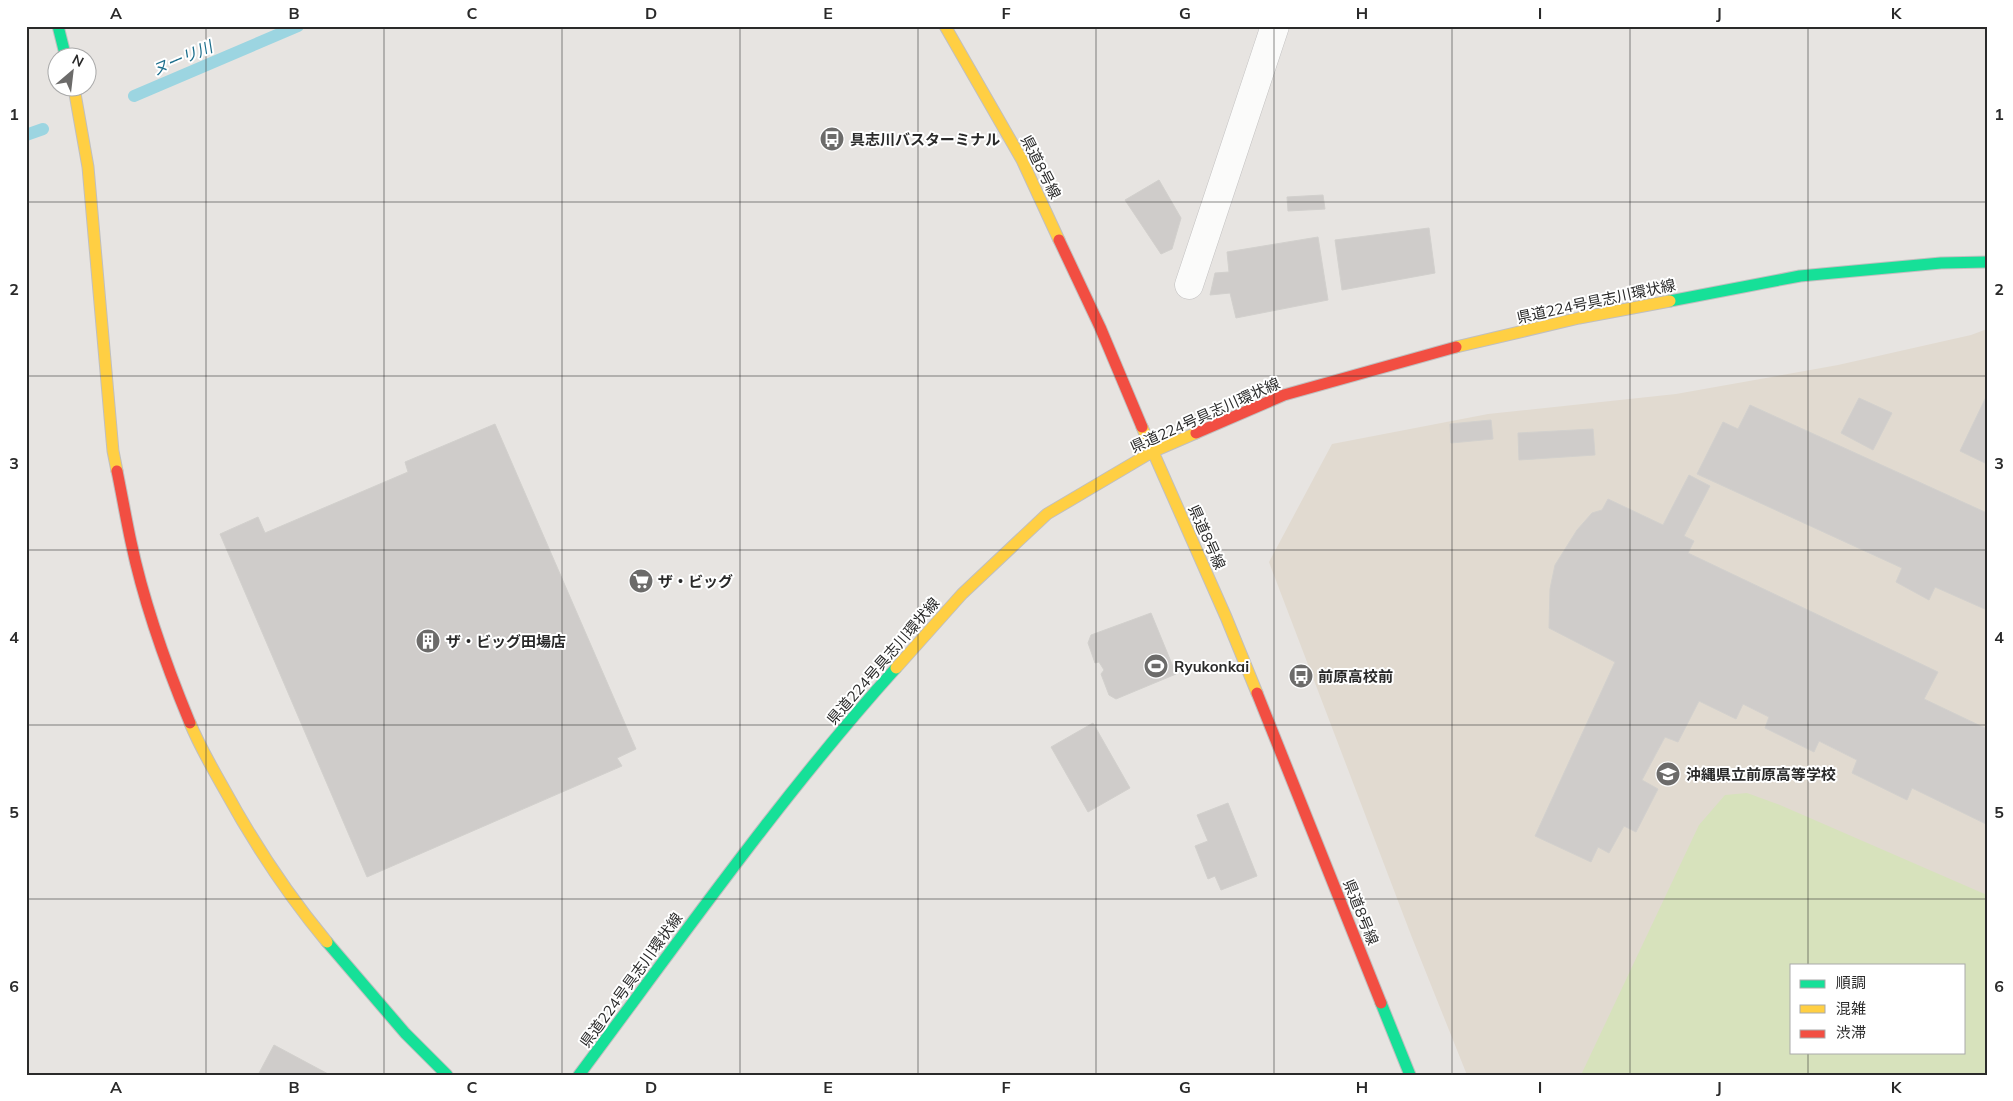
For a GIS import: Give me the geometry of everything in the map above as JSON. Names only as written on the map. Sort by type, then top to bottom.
[{"type":"main road","points":[[58,26],[64,48]]},
{"type":"main road","name":"県道8号線","points":[[945,26],[1022,160],[1082,285],[1152,452],[1226,617],[1410,1075]]},
{"type":"main road","points":[[76,98],[88,166],[113,451],[131,544],[149,610],[172,680],[198,743],[234,808],[273,871],[331,947],[405,1033],[447,1075]]},
{"type":"main road","name":"県道224号具志川環状線","points":[[579,1075],[747,849],[835,738],[962,594],[1047,514],[1152,452],[1284,395],[1428,354],[1579,318],[1800,276],[1941,263],[1987,262]]},
{"type":"street","points":[[1189,285],[1275,26]]},
{"type":"shaded area","name":"沖縄県立前原高等学校","points":[[1987,329],[1987,1075],[1467,1075],[1411,935],[1269,562],[1332,444],[1488,414],[1676,394],[1838,365],[1971,335]]},
{"type":"green space","points":[[1747,793],[1780,805],[1987,895],[1987,1075],[1581,1075],[1699,825],[1725,795]]},
{"type":"building","points":[[1159,180],[1181,218],[1172,249],[1161,254],[1125,200]]},
{"type":"building","points":[[1323,195],[1325,209],[1288,211],[1287,197]]},
{"type":"building","points":[[1429,228],[1435,273],[1342,290],[1335,240]]},
{"type":"building","points":[[1318,237],[1328,300],[1236,318],[1230,293],[1210,295],[1215,273],[1229,272],[1227,252]]},
{"type":"building","points":[[1987,395],[1987,464],[1960,451]]},
{"type":"building","points":[[1859,398],[1892,413],[1873,450],[1841,433]]},
{"type":"building","points":[[1750,405],[1987,513],[1987,610],[1935,587],[1929,600],[1896,582],[1902,568],[1697,474],[1723,422],[1738,429]]},
{"type":"building","points":[[1491,420],[1493,439],[1451,443],[1450,424]]},
{"type":"building","name":"ザ・ビッグ田場店","points":[[495,424],[636,749],[617,758],[622,766],[367,877],[220,534],[258,517],[265,533],[408,472],[405,462]]},
{"type":"building","points":[[1593,429],[1595,455],[1519,460],[1518,433]]},
{"type":"building","points":[[1689,475],[1710,486],[1684,536],[1694,541],[1688,553],[1938,672],[1924,699],[1987,729],[1986,824],[1912,788],[1907,800],[1852,773],[1857,760],[1819,741],[1814,752],[1765,728],[1769,717],[1743,704],[1736,719],[1699,701],[1678,742],[1665,737],[1642,780],[1658,789],[1636,832],[1624,826],[1609,853],[1598,847],[1591,862],[1535,836],[1615,662],[1549,628],[1550,589],[1555,565],[1577,530],[1592,513],[1602,510],[1608,499],[1663,525]]},
{"type":"building","points":[[1151,613],[1176,674],[1116,699],[1109,695],[1101,674],[1104,670],[1099,662],[1095,663],[1088,643],[1091,635]]},
{"type":"building","points":[[1093,723],[1130,788],[1088,812],[1051,747]]},
{"type":"building","points":[[1228,803],[1257,876],[1221,890],[1215,876],[1208,879],[1195,846],[1208,841],[1197,815]]},
{"type":"building","points":[[274,1045],[330,1075],[258,1075]]},
{"type":"waterway","name":"ヌーリ川","points":[[134,96],[298,26]]},
{"type":"waterway","name":"ヌーリ川","points":[[26,135],[43,129]]},
{"type":"traffic: fast","points":[[58,26],[64,48]]},
{"type":"traffic: fast","points":[[1670,301],[1800,276],[1941,263],[1987,262]]},
{"type":"traffic: fast","points":[[579,1075],[772,817],[812,766],[896,668]]},
{"type":"traffic: fast","points":[[327,942],[405,1033],[447,1075]]},
{"type":"traffic: fast","points":[[1381,1003],[1410,1075]]},
{"type":"traffic: slow","points":[[945,26],[1022,160],[1059,240]]},
{"type":"traffic: slow","points":[[76,98],[88,167],[113,451],[117,471]]},
{"type":"traffic: slow","points":[[1456,347],[1579,318],[1670,301]]},
{"type":"traffic: slow","points":[[1142,427],[1226,617],[1257,693]]},
{"type":"traffic: slow","points":[[896,668],[962,594],[1047,514],[1152,452],[1196,433]]},
{"type":"traffic: slow","points":[[190,723],[234,807],[259,848],[284,886],[327,942]]},
{"type":"traffic: jam","points":[[1059,240],[1100,327],[1142,427]]},
{"type":"traffic: jam","points":[[1196,433],[1284,395],[1456,347]]},
{"type":"traffic: jam","points":[[117,471],[142,588],[164,657],[190,723]]},
{"type":"traffic: jam","points":[[1257,693],[1381,1003]]},
{"type":"place","name":"具志川バスターミナル","points":[[832,139]]},
{"type":"place","name":"ザ・ビッグ","points":[[641,581]]},
{"type":"place","name":"ザ・ビッグ田場店","points":[[428,641]]},
{"type":"place","name":"Ryukonkai","points":[[1156,666]]},
{"type":"place","name":"前原高校前","points":[[1301,676]]},
{"type":"place","name":"沖縄県立前原高等学校","points":[[1668,774]]}]
